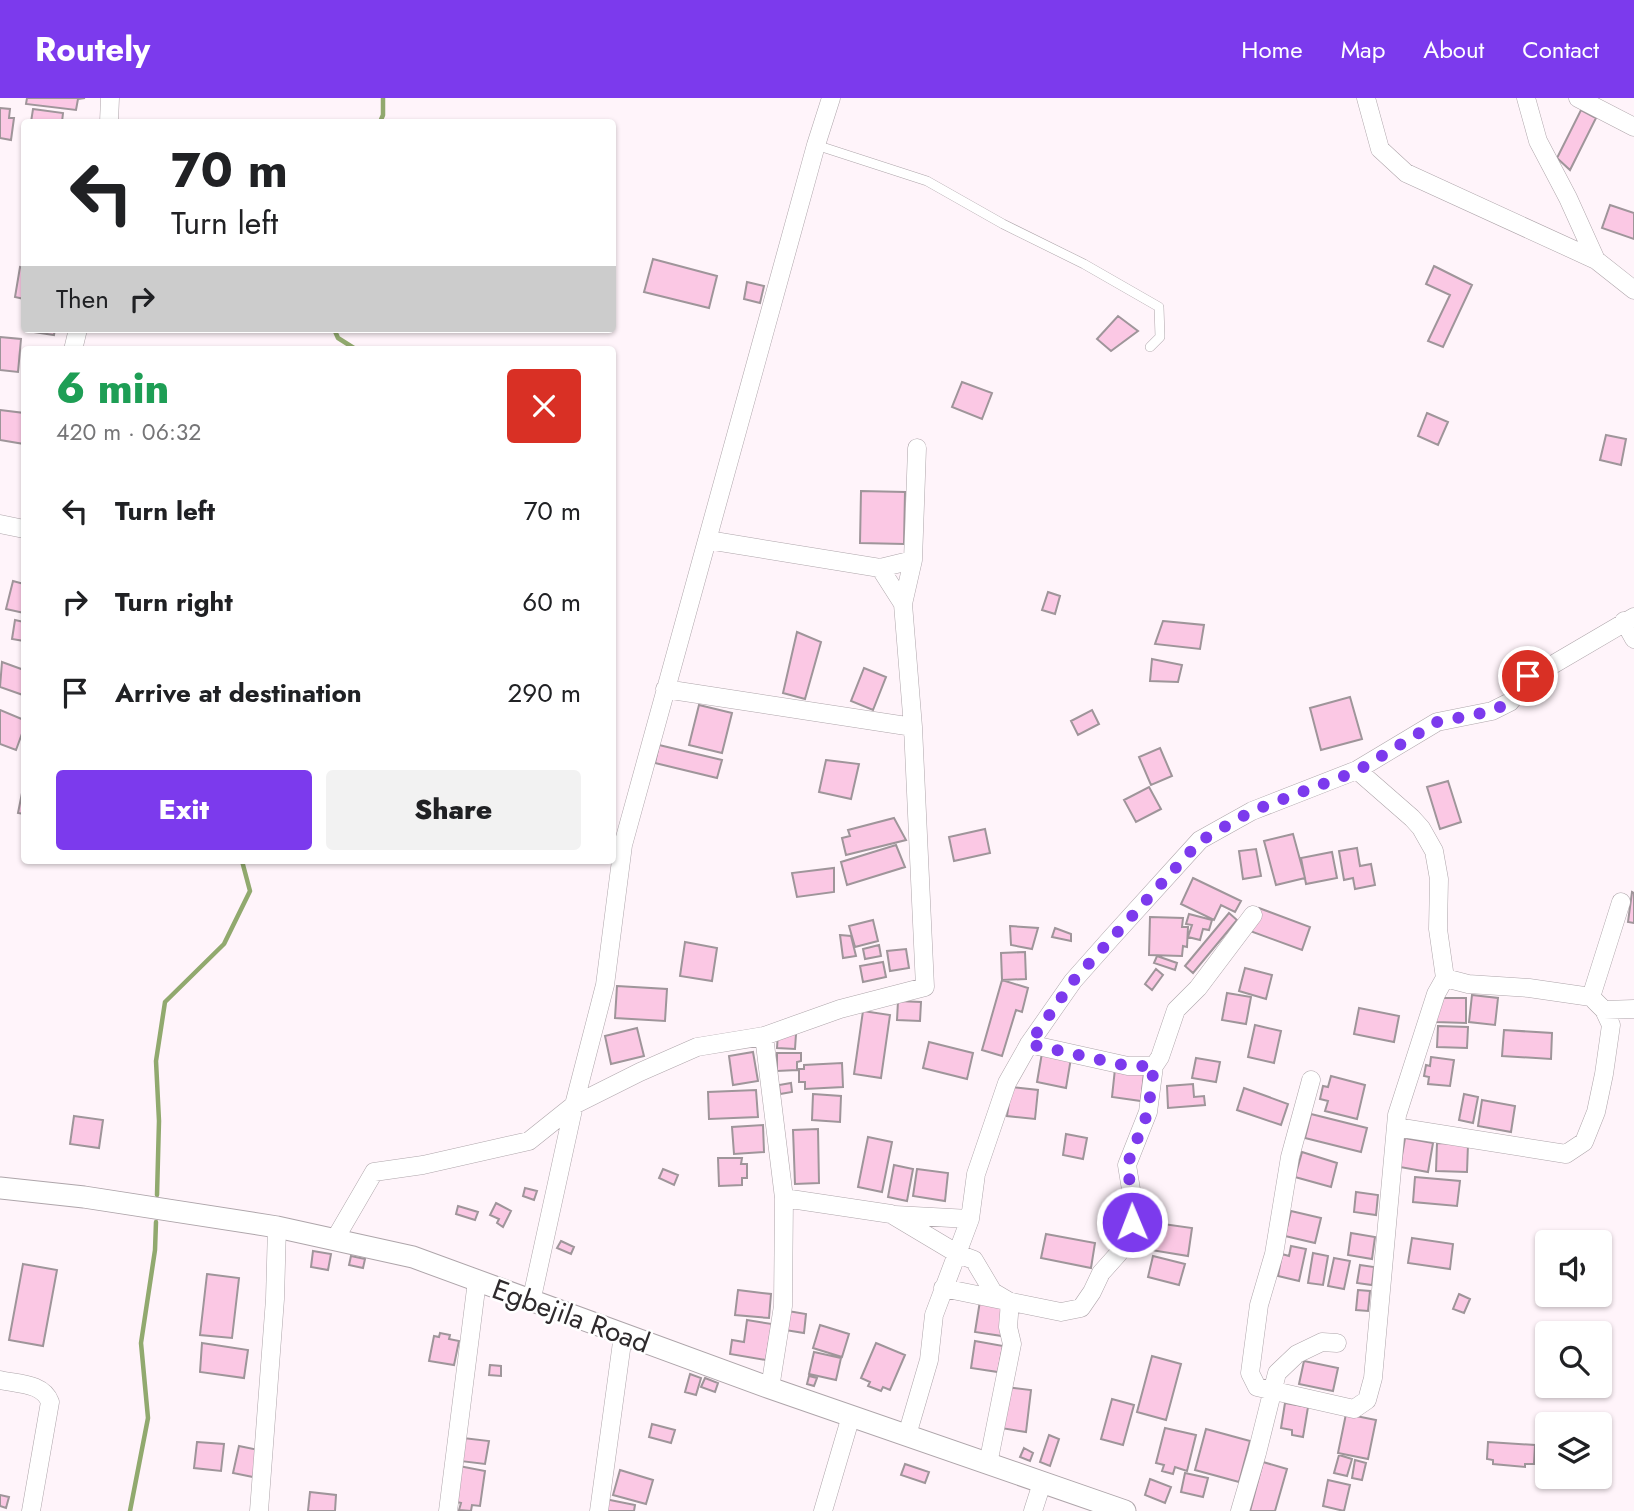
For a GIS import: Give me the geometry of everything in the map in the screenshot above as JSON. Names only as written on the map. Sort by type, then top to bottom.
[{"type":"street","points":[[109,119],[110,98]]},
{"type":"street","points":[[531,1302],[574,1105],[605,985],[616,865],[831,98]]},
{"type":"street","points":[[1366,98],[1380,149],[1406,173],[1596,260],[1634,290]]},
{"type":"street","points":[[1526,98],[1538,141],[1596,260]]},
{"type":"street","points":[[1578,98],[1634,127]]},
{"type":"street","points":[[335,1239],[374,1172],[423,1165],[529,1141],[574,1105],[696,1047],[764,1036],[840,1009],[925,987],[913,727],[904,604],[913,560],[917,448]]},
{"type":"street","points":[[0,524],[21,529]]},
{"type":"street","points":[[708,540],[880,568],[913,560]]},
{"type":"street","points":[[880,568],[904,604]]},
{"type":"street","points":[[907,1435],[929,1360],[934,1315],[970,1219],[973,1186],[997,1109],[1014,1066],[1073,981],[1200,841],[1252,811],[1357,771],[1437,722],[1492,711],[1510,702],[1528,676],[1547,668],[1629,619],[1634,639]]},
{"type":"street","points":[[665,689],[913,727]]},
{"type":"street","points":[[1311,1080],[1290,1157],[1274,1254],[1259,1305],[1250,1373],[1256,1387],[1354,1409],[1367,1400],[1373,1378],[1400,1103],[1427,1018],[1445,978],[1438,929],[1438,879],[1434,851],[1412,818],[1357,771]]},
{"type":"street","points":[[616,830],[629,822]]},
{"type":"street","points":[[1396,1127],[1566,1154],[1584,1142],[1596,1112],[1604,1074],[1611,1025],[1598,1003],[1621,902]]},
{"type":"street","points":[[943,1288],[1061,1312],[1081,1308],[1101,1273],[1129,1237],[1134,1208],[1127,1165],[1148,1112],[1154,1066],[1160,1057],[1176,1010],[1198,988],[1253,915]]},
{"type":"street","points":[[1445,978],[1468,985],[1529,988],[1634,1009]]},
{"type":"street","points":[[764,1036],[784,1198],[783,1306],[770,1388]]},
{"type":"street","points":[[1029,1044],[1128,1066],[1154,1066]]},
{"type":"street","name":"Egbejila Road","points":[[0,1188],[84,1197],[277,1227],[412,1257],[770,1388],[1125,1511]]},
{"type":"street","points":[[784,1198],[891,1214],[970,1219]]},
{"type":"street","points":[[891,1214],[958,1254],[974,1260],[993,1292],[1010,1302]]},
{"type":"street","points":[[259,1511],[275,1298],[277,1227]]},
{"type":"street","points":[[448,1511],[477,1281]]},
{"type":"street","points":[[988,1464],[1012,1344],[1007,1327],[1010,1302]]},
{"type":"street","points":[[599,1511],[623,1335]]},
{"type":"street","points":[[1240,1511],[1277,1373],[1297,1354],[1322,1342],[1337,1343]]},
{"type":"street","points":[[0,1380],[40,1388],[50,1402],[31,1511]]},
{"type":"street","points":[[824,1511],[852,1416]]},
{"type":"street","points":[[1033,1511],[1042,1483]]},
{"type":"lane","points":[[816,145],[927,181],[1159,307],[1160,337],[1150,347]]},
{"type":"building","points":[[27,98],[85,98],[78,99],[76,110],[26,104]]},
{"type":"building","points":[[0,108],[10,109],[9,118],[14,118],[11,140],[0,138]]},
{"type":"building","points":[[33,109],[63,113],[62,119],[31,119]]},
{"type":"building","points":[[1581,110],[1596,118],[1570,170],[1557,158]]},
{"type":"building","points":[[1610,205],[1634,213],[1634,239],[1602,228]]},
{"type":"building","points":[[653,259],[717,276],[709,308],[644,292]]},
{"type":"building","points":[[1434,266],[1472,285],[1443,347],[1428,341],[1450,295],[1426,284]]},
{"type":"building","points":[[20,267],[21,298],[15,297]]},
{"type":"building","points":[[747,282],[764,286],[760,303],[744,299]]},
{"type":"building","points":[[1118,316],[1138,331],[1111,351],[1097,339]]},
{"type":"building","points":[[0,337],[21,339],[18,372],[0,370]]},
{"type":"building","points":[[962,382],[992,393],[982,419],[952,407]]},
{"type":"building","points":[[0,410],[21,413],[21,444],[0,440]]},
{"type":"building","points":[[1427,413],[1448,422],[1438,445],[1418,436]]},
{"type":"building","points":[[1606,435],[1626,439],[1621,465],[1600,460]]},
{"type":"building","points":[[861,491],[905,492],[904,544],[860,543]]},
{"type":"building","points":[[13,581],[21,583],[21,612],[6,609]]},
{"type":"building","points":[[1048,592],[1060,596],[1055,614],[1042,610]]},
{"type":"building","points":[[15,620],[21,621],[21,640],[12,639]]},
{"type":"building","points":[[1163,621],[1204,625],[1200,649],[1155,644]]},
{"type":"building","points":[[797,632],[821,642],[805,699],[783,693]]},
{"type":"building","points":[[1152,659],[1182,665],[1178,682],[1150,681]]},
{"type":"building","points":[[2,662],[21,669],[21,694],[0,687]]},
{"type":"building","points":[[864,668],[886,677],[873,710],[851,701]]},
{"type":"building","points":[[1350,697],[1362,739],[1321,750],[1310,708]]},
{"type":"building","points":[[699,705],[732,713],[722,753],[689,745]]},
{"type":"building","points":[[0,710],[21,719],[21,736],[16,750],[0,744]]},
{"type":"building","points":[[1092,710],[1099,724],[1078,735],[1071,721]]},
{"type":"building","points":[[659,745],[722,760],[717,778],[655,763]]},
{"type":"building","points":[[1160,748],[1172,776],[1151,785],[1139,757]]},
{"type":"building","points":[[826,760],[859,764],[851,799],[819,792]]},
{"type":"building","points":[[1448,781],[1461,822],[1440,829],[1427,787]]},
{"type":"building","points":[[1149,787],[1161,809],[1136,822],[1124,800]]},
{"type":"building","points":[[894,818],[906,840],[846,855],[842,838],[850,836],[848,830]]},
{"type":"building","points":[[985,829],[990,853],[954,861],[949,837]]},
{"type":"building","points":[[1293,834],[1305,878],[1276,885],[1264,841]]},
{"type":"building","points":[[896,845],[905,867],[847,885],[841,862]]},
{"type":"building","points":[[1357,848],[1360,866],[1371,864],[1375,885],[1355,889],[1353,878],[1344,880],[1339,851]]},
{"type":"building","points":[[1256,849],[1261,876],[1243,879],[1239,851]]},
{"type":"building","points":[[1332,852],[1337,878],[1306,884],[1301,858]]},
{"type":"building","points":[[834,868],[834,892],[797,897],[792,873]]},
{"type":"building","points":[[1193,878],[1241,901],[1235,912],[1221,905],[1214,920],[1181,904]]},
{"type":"building","points":[[1632,892],[1634,893],[1634,923],[1628,922]]},
{"type":"building","points":[[1259,908],[1310,927],[1302,950],[1250,931]]},
{"type":"building","points":[[1229,913],[1237,920],[1193,973],[1185,966]]},
{"type":"building","points":[[1189,914],[1212,920],[1209,930],[1203,929],[1200,940],[1188,937],[1192,925],[1186,924]]},
{"type":"building","points":[[1150,917],[1183,918],[1182,927],[1188,927],[1187,947],[1183,946],[1182,956],[1149,955]]},
{"type":"building","points":[[873,920],[878,941],[855,947],[849,926]]},
{"type":"building","points":[[1010,926],[1038,928],[1032,949],[1011,945]]},
{"type":"building","points":[[1055,928],[1071,934],[1071,941],[1052,937]]},
{"type":"building","points":[[840,935],[851,936],[856,956],[843,958]]},
{"type":"building","points":[[685,942],[717,948],[712,981],[680,976]]},
{"type":"building","points":[[879,945],[881,956],[865,959],[863,949]]},
{"type":"building","points":[[906,949],[909,968],[890,971],[887,951]]},
{"type":"building","points":[[1025,952],[1026,979],[1002,980],[1001,953]]},
{"type":"building","points":[[1157,956],[1177,963],[1175,970],[1154,963]]},
{"type":"building","points":[[883,962],[886,977],[863,982],[860,966]]},
{"type":"building","points":[[1245,968],[1272,975],[1266,999],[1239,991]]},
{"type":"building","points":[[1156,969],[1163,975],[1152,990],[1145,984]]},
{"type":"building","points":[[1002,980],[1028,988],[1022,1012],[1016,1010],[1002,1056],[982,1050]]},
{"type":"building","points":[[617,986],[667,989],[665,1021],[615,1018]]},
{"type":"building","points":[[1227,993],[1251,997],[1246,1024],[1222,1020]]},
{"type":"building","points":[[1472,995],[1498,998],[1495,1025],[1469,1022]]},
{"type":"building","points":[[1436,998],[1466,998],[1466,1023],[1436,1022]]},
{"type":"building","points":[[898,1001],[921,1002],[920,1021],[897,1020]]},
{"type":"building","points":[[1359,1008],[1399,1016],[1394,1042],[1354,1034]]},
{"type":"building","points":[[863,1011],[890,1015],[881,1078],[854,1074]]},
{"type":"building","points":[[1255,1025],[1281,1031],[1274,1063],[1248,1057]]},
{"type":"building","points":[[1438,1026],[1468,1027],[1467,1048],[1437,1047]]},
{"type":"building","points":[[637,1028],[644,1056],[611,1064],[605,1036]]},
{"type":"building","points":[[1504,1030],[1552,1033],[1551,1059],[1502,1056]]},
{"type":"building","points":[[778,1033],[796,1034],[795,1049],[777,1048]]},
{"type":"building","points":[[929,1042],[973,1053],[967,1079],[923,1068]]},
{"type":"building","points":[[753,1052],[758,1081],[733,1085],[729,1056]]},
{"type":"building","points":[[777,1053],[801,1053],[797,1070],[777,1071]]},
{"type":"building","points":[[1042,1053],[1071,1058],[1066,1088],[1037,1082]]},
{"type":"building","points":[[1431,1057],[1454,1060],[1450,1086],[1428,1084],[1429,1077],[1424,1076],[1426,1065],[1430,1066]]},
{"type":"building","points":[[1196,1058],[1220,1062],[1216,1082],[1192,1078]]},
{"type":"building","points":[[842,1063],[843,1087],[805,1089],[805,1082],[799,1082],[799,1069],[804,1069],[804,1065]]},
{"type":"building","points":[[1115,1069],[1144,1073],[1141,1101],[1112,1097]]},
{"type":"building","points":[[1331,1076],[1365,1085],[1357,1119],[1325,1111],[1328,1101],[1320,1099],[1323,1086],[1328,1087]]},
{"type":"building","points":[[791,1083],[792,1092],[780,1094],[779,1085]]},
{"type":"building","points":[[1193,1084],[1194,1097],[1204,1096],[1205,1105],[1168,1108],[1167,1086]]},
{"type":"building","points":[[1011,1087],[1038,1090],[1035,1119],[1007,1116]]},
{"type":"building","points":[[1244,1088],[1288,1104],[1281,1125],[1237,1110]]},
{"type":"building","points":[[756,1090],[758,1117],[709,1119],[708,1092]]},
{"type":"building","points":[[813,1094],[841,1096],[840,1122],[812,1120]]},
{"type":"building","points":[[1464,1094],[1478,1097],[1473,1123],[1459,1120]]},
{"type":"building","points":[[1482,1100],[1515,1106],[1511,1132],[1478,1126]]},
{"type":"building","points":[[1311,1114],[1367,1128],[1361,1152],[1305,1138]]},
{"type":"building","points":[[74,1116],[103,1120],[99,1148],[70,1144]]},
{"type":"building","points":[[763,1125],[764,1152],[734,1154],[732,1127]]},
{"type":"building","points":[[818,1129],[819,1183],[795,1184],[793,1130]]},
{"type":"building","points":[[1066,1134],[1087,1138],[1083,1159],[1063,1155]]},
{"type":"building","points":[[868,1137],[892,1142],[882,1192],[858,1187]]},
{"type":"building","points":[[1405,1138],[1433,1143],[1428,1172],[1400,1167]]},
{"type":"building","points":[[1437,1143],[1468,1144],[1467,1172],[1436,1171]]},
{"type":"building","points":[[1302,1152],[1337,1163],[1331,1187],[1295,1177]]},
{"type":"building","points":[[718,1158],[742,1158],[741,1164],[747,1164],[747,1178],[742,1178],[742,1185],[719,1186]]},
{"type":"building","points":[[894,1165],[913,1169],[907,1201],[888,1197]]},
{"type":"building","points":[[663,1169],[678,1175],[674,1185],[659,1178]]},
{"type":"building","points":[[917,1169],[948,1173],[945,1201],[913,1196]]},
{"type":"building","points":[[1415,1177],[1460,1181],[1457,1206],[1413,1202]]},
{"type":"building","points":[[525,1188],[537,1191],[534,1200],[523,1196]]},
{"type":"building","points":[[1356,1192],[1378,1195],[1376,1215],[1354,1212]]},
{"type":"building","points":[[496,1203],[511,1211],[503,1227],[497,1223],[499,1219],[490,1215]]},
{"type":"building","points":[[458,1206],[478,1212],[475,1220],[456,1214]]},
{"type":"building","points":[[1291,1211],[1321,1218],[1315,1243],[1285,1236]]},
{"type":"building","points":[[1149,1222],[1192,1228],[1188,1256],[1145,1249]]},
{"type":"building","points":[[1351,1233],[1375,1237],[1372,1259],[1348,1255]]},
{"type":"building","points":[[1046,1234],[1095,1243],[1091,1268],[1041,1258]]},
{"type":"building","points":[[1412,1238],[1453,1244],[1450,1269],[1408,1263]]},
{"type":"building","points":[[561,1241],[574,1247],[571,1254],[557,1248]]},
{"type":"building","points":[[1291,1246],[1306,1249],[1299,1281],[1278,1276],[1282,1254],[1289,1256]]},
{"type":"building","points":[[313,1251],[331,1254],[328,1270],[311,1267]]},
{"type":"building","points":[[1313,1253],[1328,1256],[1323,1285],[1308,1283]]},
{"type":"building","points":[[351,1256],[365,1259],[363,1268],[349,1265]]},
{"type":"building","points":[[1153,1256],[1185,1264],[1179,1285],[1148,1277]]},
{"type":"building","points":[[1334,1258],[1350,1261],[1344,1289],[1328,1286]]},
{"type":"building","points":[[23,1264],[57,1270],[43,1346],[9,1340]]},
{"type":"building","points":[[1360,1265],[1374,1267],[1372,1285],[1357,1283]]},
{"type":"building","points":[[207,1274],[239,1278],[232,1338],[200,1335]]},
{"type":"building","points":[[738,1290],[771,1294],[769,1318],[735,1315]]},
{"type":"building","points":[[1358,1290],[1370,1291],[1368,1311],[1356,1310]]},
{"type":"building","points":[[1459,1294],[1470,1299],[1464,1313],[1453,1309]]},
{"type":"building","points":[[980,1301],[1006,1305],[1002,1336],[975,1332]]},
{"type":"building","points":[[788,1311],[806,1314],[804,1333],[785,1330]]},
{"type":"building","points":[[747,1320],[772,1324],[766,1360],[730,1354],[732,1340],[744,1342]]},
{"type":"building","points":[[820,1325],[849,1334],[842,1357],[813,1348]]},
{"type":"building","points":[[440,1333],[459,1341],[454,1365],[429,1361],[434,1336],[439,1337]]},
{"type":"building","points":[[975,1341],[1003,1346],[998,1372],[971,1368]]},
{"type":"building","points":[[202,1343],[248,1350],[244,1378],[200,1372]]},
{"type":"building","points":[[876,1343],[905,1355],[890,1390],[883,1387],[881,1391],[868,1386],[870,1382],[861,1378]]},
{"type":"building","points":[[814,1352],[841,1358],[836,1380],[809,1374]]},
{"type":"building","points":[[1152,1356],[1181,1364],[1166,1420],[1137,1412]]},
{"type":"building","points":[[1304,1361],[1338,1368],[1333,1391],[1299,1384]]},
{"type":"building","points":[[490,1365],[501,1366],[501,1376],[489,1375]]},
{"type":"building","points":[[690,1374],[701,1378],[696,1395],[685,1392]]},
{"type":"building","points":[[809,1376],[817,1378],[814,1386],[807,1384]]},
{"type":"building","points":[[705,1378],[718,1383],[715,1392],[701,1387]]},
{"type":"building","points":[[1006,1387],[1031,1390],[1026,1432],[1001,1428]]},
{"type":"building","points":[[1112,1399],[1134,1405],[1123,1445],[1101,1439]]},
{"type":"building","points":[[1285,1403],[1308,1407],[1303,1437],[1292,1435],[1292,1430],[1281,1428]]},
{"type":"building","points":[[1346,1414],[1376,1420],[1368,1459],[1338,1453]]},
{"type":"building","points":[[652,1424],[675,1430],[671,1443],[649,1437]]},
{"type":"building","points":[[1165,1428],[1196,1435],[1187,1471],[1175,1467],[1173,1474],[1162,1471],[1164,1465],[1156,1463]]},
{"type":"building","points":[[1206,1429],[1250,1441],[1239,1482],[1195,1470]]},
{"type":"building","points":[[1049,1435],[1059,1439],[1050,1466],[1040,1462]]},
{"type":"building","points":[[463,1438],[489,1441],[485,1464],[460,1461]]},
{"type":"building","points":[[197,1442],[224,1444],[221,1471],[194,1468]]},
{"type":"building","points":[[1488,1442],[1535,1445],[1534,1464],[1525,1464],[1525,1467],[1493,1464],[1493,1460],[1487,1459]]},
{"type":"building","points":[[239,1446],[258,1450],[253,1477],[233,1473]]},
{"type":"building","points":[[1024,1448],[1033,1453],[1030,1461],[1020,1457]]},
{"type":"building","points":[[1339,1455],[1352,1459],[1347,1476],[1334,1473]]},
{"type":"building","points":[[1355,1460],[1366,1463],[1362,1480],[1352,1478]]},
{"type":"building","points":[[1263,1462],[1287,1469],[1275,1511],[1250,1511]]},
{"type":"building","points":[[905,1464],[929,1472],[925,1483],[901,1475]]},
{"type":"building","points":[[459,1466],[485,1471],[480,1506],[472,1505],[471,1511],[459,1510],[461,1503],[453,1501]]},
{"type":"building","points":[[620,1470],[653,1480],[646,1504],[613,1495]]},
{"type":"building","points":[[1185,1473],[1208,1478],[1203,1497],[1181,1492]]},
{"type":"building","points":[[1150,1479],[1171,1487],[1165,1503],[1145,1495]]},
{"type":"building","points":[[1328,1480],[1350,1485],[1344,1511],[1323,1506]]},
{"type":"building","points":[[310,1492],[336,1495],[335,1511],[308,1511]]},
{"type":"building","points":[[0,1495],[9,1497],[6,1508],[0,1506]]},
{"type":"building","points":[[605,1499],[635,1505],[634,1511],[603,1511]]},
{"type":"waterway","points":[[381,119],[383,98]]},
{"type":"waterway","points":[[336,333],[338,338],[351,346]]},
{"type":"waterway","points":[[157,1195],[159,1121],[156,1061],[165,1002],[224,944],[250,891],[243,864]]},
{"type":"waterway","points":[[130,1511],[148,1418],[141,1343],[155,1250],[156,1222]]},
{"type":"route","points":[[1132,1222],[1134,1208],[1127,1165],[1148,1112],[1154,1066],[1128,1066],[1029,1044],[1073,981],[1200,841],[1252,811],[1357,771],[1437,722],[1492,711],[1510,702],[1528,676]]}]
